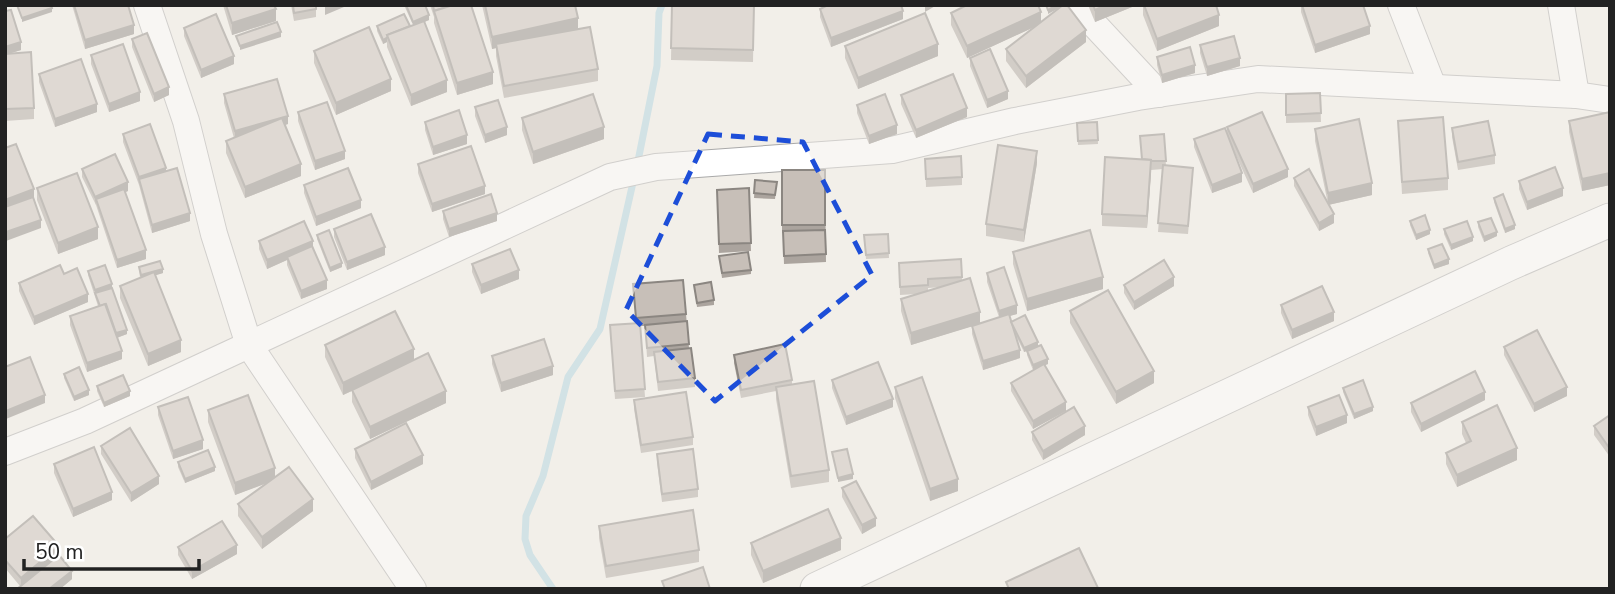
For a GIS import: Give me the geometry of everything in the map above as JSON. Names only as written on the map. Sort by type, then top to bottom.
[{"type":"street","points":[[147,5],[186,121],[214,234],[249,345],[413,589]]},
{"type":"street","points":[[1076,5],[1160,94]]},
{"type":"street","points":[[1401,5],[1433,87]]},
{"type":"street","points":[[1561,5],[1576,95]]},
{"type":"street","points":[[5,452],[85,421],[610,177],[656,167],[892,150],[1015,121],[1258,79],[1576,95],[1610,100]]},
{"type":"street","points":[[817,589],[1511,263],[1610,220]]},
{"type":"street","points":[[869,589],[1610,243]]},
{"type":"highlighted area","points":[[708,134],[803,142],[872,275],[715,401],[626,310]]},
{"type":"building","points":[[17,5],[51,5],[52,8],[22,18]]},
{"type":"building","points":[[74,5],[128,5],[134,25],[85,40]]},
{"type":"building","points":[[226,5],[274,5],[276,9],[232,23]]},
{"type":"building","points":[[293,5],[316,5],[316,9],[294,13]]},
{"type":"building","points":[[406,5],[425,5],[429,15],[413,22]]},
{"type":"building","points":[[433,5],[453,5],[434,11]]},
{"type":"building","points":[[453,5],[471,5],[493,72],[457,83],[434,11]]},
{"type":"building","points":[[485,5],[575,5],[578,18],[492,37]]},
{"type":"building","points":[[672,5],[754,5],[753,50],[671,48]]},
{"type":"building","points":[[828,5],[901,5],[903,11],[831,38],[820,9]]},
{"type":"building","points":[[967,5],[1038,5],[1041,12],[967,46],[951,13]]},
{"type":"building","points":[[1063,5],[1067,5],[1086,30],[1026,76],[1006,49]]},
{"type":"building","points":[[1093,5],[1106,5],[1095,10]]},
{"type":"building","points":[[1144,5],[1216,5],[1219,15],[1157,39]]},
{"type":"building","points":[[1302,5],[1363,5],[1370,26],[1315,45]]},
{"type":"building","points":[[11,10],[21,42],[5,47],[5,11]]},
{"type":"building","points":[[925,13],[938,44],[858,78],[845,46]]},
{"type":"building","points":[[216,14],[234,56],[201,70],[184,28]]},
{"type":"building","points":[[404,14],[410,26],[387,35],[383,40],[377,26]]},
{"type":"building","points":[[424,21],[447,80],[411,95],[387,35]]},
{"type":"building","points":[[277,22],[281,32],[240,46],[236,36]]},
{"type":"building","points":[[369,27],[391,79],[336,103],[314,51]]},
{"type":"building","points":[[590,27],[598,69],[504,86],[496,44]]},
{"type":"building","points":[[147,33],[169,87],[154,94],[132,39]]},
{"type":"building","points":[[1234,36],[1240,58],[1207,67],[1200,45]]},
{"type":"building","points":[[123,44],[140,92],[109,104],[91,55]]},
{"type":"building","points":[[1190,47],[1195,65],[1162,75],[1157,57]]},
{"type":"building","points":[[990,49],[1008,91],[987,100],[970,58]]},
{"type":"building","points":[[31,52],[34,108],[5,109],[5,54]]},
{"type":"building","points":[[81,59],[97,104],[55,119],[39,74]]},
{"type":"building","points":[[953,74],[967,108],[916,130],[901,95]]},
{"type":"building","points":[[277,79],[288,116],[235,131],[224,94]]},
{"type":"building","points":[[1320,93],[1321,113],[1286,115],[1286,94]]},
{"type":"building","points":[[593,94],[604,127],[533,152],[522,118]]},
{"type":"building","points":[[885,94],[897,125],[869,136],[857,105]]},
{"type":"building","points":[[498,100],[507,127],[485,135],[475,107]]},
{"type":"building","points":[[327,102],[345,151],[315,161],[298,112]]},
{"type":"building","points":[[459,110],[467,135],[433,147],[425,122]]},
{"type":"building","points":[[1262,112],[1288,169],[1253,184],[1227,127]]},
{"type":"building","points":[[1610,112],[1610,173],[1582,179],[1569,121]]},
{"type":"building","points":[[1443,117],[1448,178],[1402,182],[1398,121]]},
{"type":"building","points":[[282,118],[301,164],[245,187],[226,141]]},
{"type":"building","points":[[1359,119],[1372,183],[1328,193],[1315,129]]},
{"type":"building","points":[[1488,121],[1495,155],[1458,162],[1452,128]]},
{"type":"building","points":[[1097,122],[1098,140],[1078,141],[1077,123]]},
{"type":"building","points":[[150,124],[166,168],[139,177],[123,134]]},
{"type":"building","points":[[1225,128],[1242,173],[1212,185],[1194,139]]},
{"type":"building","points":[[1164,134],[1166,161],[1142,159],[1140,136]]},
{"type":"building","points":[[16,144],[34,189],[5,200],[5,148]]},
{"type":"building","points":[[998,145],[1037,151],[1024,230],[986,224]]},
{"type":"building","points":[[471,146],[485,186],[432,204],[418,164]]},
{"type":"building","points":[[115,154],[128,182],[95,197],[82,169]]},
{"type":"building","points":[[961,156],[962,177],[926,179],[925,159]]},
{"type":"building","points":[[1105,157],[1151,160],[1147,216],[1102,214]]},
{"type":"building","points":[[1163,165],[1193,168],[1188,226],[1158,223]]},
{"type":"building","points":[[1555,167],[1563,188],[1527,202],[1519,181]]},
{"type":"building","points":[[177,168],[190,213],[152,225],[139,179]]},
{"type":"building","points":[[348,168],[361,200],[316,217],[304,185]]},
{"type":"building","points":[[1309,169],[1334,214],[1319,223],[1294,178]]},
{"type":"building","points":[[782,170],[825,170],[825,225],[782,225]]},
{"type":"building","points":[[77,173],[98,227],[58,243],[37,188]]},
{"type":"building","points":[[755,180],[777,182],[775,195],[754,193]]},
{"type":"building","points":[[749,188],[751,243],[719,244],[717,190]]},
{"type":"building","points":[[124,189],[146,250],[117,260],[96,199]]},
{"type":"building","points":[[491,194],[497,213],[449,229],[443,211]]},
{"type":"building","points":[[1503,194],[1515,225],[1505,229],[1494,198]]},
{"type":"building","points":[[33,197],[41,220],[6,232],[5,207]]},
{"type":"building","points":[[371,214],[385,247],[347,262],[334,229]]},
{"type":"building","points":[[1425,215],[1430,230],[1416,235],[1410,221]]},
{"type":"building","points":[[1491,218],[1497,232],[1484,237],[1478,222]]},
{"type":"building","points":[[304,221],[313,241],[267,260],[259,241]]},
{"type":"building","points":[[1467,221],[1473,237],[1451,245],[1444,229]]},
{"type":"building","points":[[329,230],[342,263],[330,268],[317,235]]},
{"type":"building","points":[[825,230],[826,254],[784,256],[783,231]]},
{"type":"building","points":[[1090,230],[1103,277],[1027,299],[1013,252]]},
{"type":"building","points":[[888,234],[889,253],[866,255],[864,235]]},
{"type":"building","points":[[1442,244],[1449,259],[1434,265],[1428,249]]},
{"type":"building","points":[[312,246],[327,280],[301,291],[287,257]]},
{"type":"building","points":[[510,249],[519,270],[481,285],[472,264]]},
{"type":"building","points":[[748,252],[751,270],[722,273],[719,256]]},
{"type":"building","points":[[961,259],[962,277],[928,279],[928,285],[900,287],[899,263]]},
{"type":"building","points":[[1164,260],[1174,277],[1134,302],[1124,285]]},
{"type":"building","points":[[160,261],[163,269],[141,275],[139,267]]},
{"type":"building","points":[[60,265],[64,274],[77,268],[88,294],[34,317],[19,283]]},
{"type":"building","points":[[105,265],[112,284],[95,290],[88,271]]},
{"type":"building","points":[[1004,267],[1017,305],[999,311],[987,273]]},
{"type":"building","points":[[154,272],[181,340],[148,354],[120,286]]},
{"type":"building","points":[[970,278],[980,312],[911,333],[901,299]]},
{"type":"building","points":[[683,280],[686,314],[636,318],[633,284]]},
{"type":"building","points":[[711,282],[714,300],[697,303],[694,285]]},
{"type":"building","points":[[1322,286],[1334,312],[1292,330],[1281,305]]},
{"type":"building","points":[[112,288],[127,330],[116,333],[106,304],[100,306],[95,293]]},
{"type":"building","points":[[1108,290],[1154,371],[1116,392],[1070,311]]},
{"type":"building","points":[[105,304],[122,351],[87,363],[70,316]]},
{"type":"building","points":[[395,311],[414,349],[343,383],[325,345]]},
{"type":"building","points":[[1009,314],[1020,350],[983,361],[972,326]]},
{"type":"building","points":[[1025,315],[1038,342],[1024,348],[1011,322]]},
{"type":"building","points":[[687,321],[689,344],[647,348],[645,325]]},
{"type":"building","points":[[640,323],[645,389],[615,391],[610,325]]},
{"type":"building","points":[[1537,330],[1567,387],[1534,404],[1504,347]]},
{"type":"building","points":[[544,339],[553,366],[501,383],[492,356]]},
{"type":"building","points":[[785,344],[792,380],[741,390],[734,355]]},
{"type":"building","points":[[1041,345],[1048,359],[1033,365],[1027,351]]},
{"type":"building","points":[[691,348],[695,378],[658,382],[654,352]]},
{"type":"building","points":[[428,353],[446,391],[370,427],[352,390]]},
{"type":"building","points":[[30,357],[45,395],[6,411],[5,367]]},
{"type":"building","points":[[878,362],[893,399],[846,417],[832,380]]},
{"type":"building","points":[[1044,364],[1066,402],[1033,421],[1011,383]]},
{"type":"building","points":[[79,367],[89,390],[74,397],[64,374]]},
{"type":"building","points":[[1475,371],[1485,392],[1421,424],[1411,403]]},
{"type":"building","points":[[123,375],[130,391],[104,403],[97,386]]},
{"type":"building","points":[[922,377],[958,479],[930,489],[895,387]]},
{"type":"building","points":[[1363,380],[1373,407],[1354,414],[1343,388]]},
{"type":"building","points":[[814,381],[829,470],[791,476],[776,387]]},
{"type":"building","points":[[686,392],[693,437],[641,445],[634,400]]},
{"type":"building","points":[[248,395],[275,468],[235,483],[208,410]]},
{"type":"building","points":[[1339,395],[1347,415],[1316,427],[1308,407]]},
{"type":"building","points":[[188,397],[203,440],[173,451],[158,407]]},
{"type":"building","points":[[1497,405],[1517,448],[1457,475],[1446,453],[1471,441],[1462,422]]},
{"type":"building","points":[[1074,407],[1085,426],[1043,451],[1032,432]]},
{"type":"building","points":[[1610,415],[1610,449],[1594,426]]},
{"type":"building","points":[[406,423],[423,455],[371,482],[355,449]]},
{"type":"building","points":[[130,428],[159,476],[131,493],[101,446]]},
{"type":"building","points":[[94,447],[112,492],[73,509],[54,464]]},
{"type":"building","points":[[693,449],[698,489],[662,494],[657,454]]},
{"type":"building","points":[[847,449],[853,474],[838,478],[832,452]]},
{"type":"building","points":[[208,450],[215,467],[185,479],[178,462]]},
{"type":"building","points":[[289,467],[313,499],[262,537],[238,504]]},
{"type":"building","points":[[856,481],[876,518],[862,525],[842,488]]},
{"type":"building","points":[[828,509],[841,538],[763,571],[751,543]]},
{"type":"building","points":[[693,510],[699,550],[606,566],[599,526]]},
{"type":"building","points":[[33,516],[59,546],[21,578],[5,560],[5,539]]},
{"type":"building","points":[[222,521],[237,545],[192,571],[178,547]]},
{"type":"building","points":[[1079,548],[1098,588],[1009,589],[1006,582]]},
{"type":"building","points":[[59,555],[72,571],[49,589],[17,589]]},
{"type":"building","points":[[703,567],[710,589],[665,589],[662,581]]},
{"type":"waterway","points":[[637,166],[657,66],[659,13],[662,5]]},
{"type":"waterway","points":[[553,589],[530,555],[525,539],[526,516],[543,476],[568,377],[600,329],[634,178]]}]
